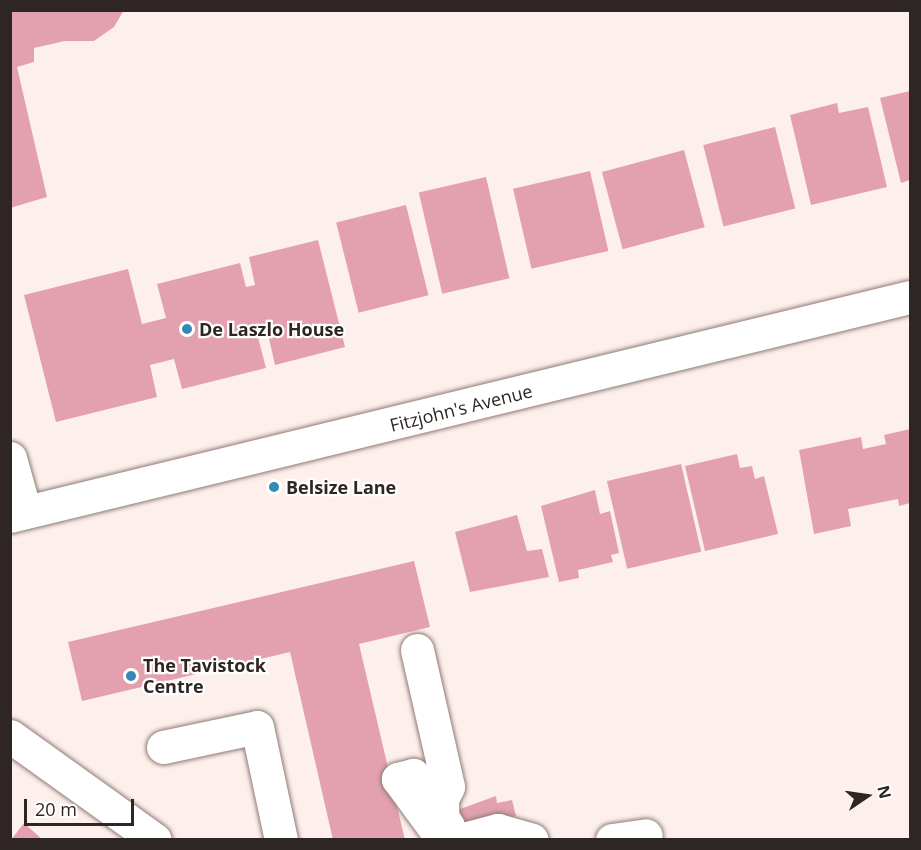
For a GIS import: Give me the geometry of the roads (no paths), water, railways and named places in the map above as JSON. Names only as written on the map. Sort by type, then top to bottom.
[{"type":"main road","name":"Fitzjohn's Avenue","points":[[18,514],[910,297]]},
{"type":"main road","points":[[10,458],[18,514]]},
{"type":"main road","points":[[417,650],[448,787],[442,799],[443,817],[444,826],[445,834],[443,840],[398,779],[413,775],[432,803],[438,812],[444,821],[458,840],[498,830],[532,840]]},
{"type":"main road","points":[[163,747],[257,727],[281,840]]},
{"type":"main road","points":[[10,736],[155,840]]},
{"type":"main road","points":[[612,840],[646,835]]},
{"type":"place","name":"De Laszlo House","points":[[187,329]]},
{"type":"place","name":"Belsize Lane","points":[[274,487]]},
{"type":"place","name":"The Tavistock Centre","points":[[131,676]]}]
